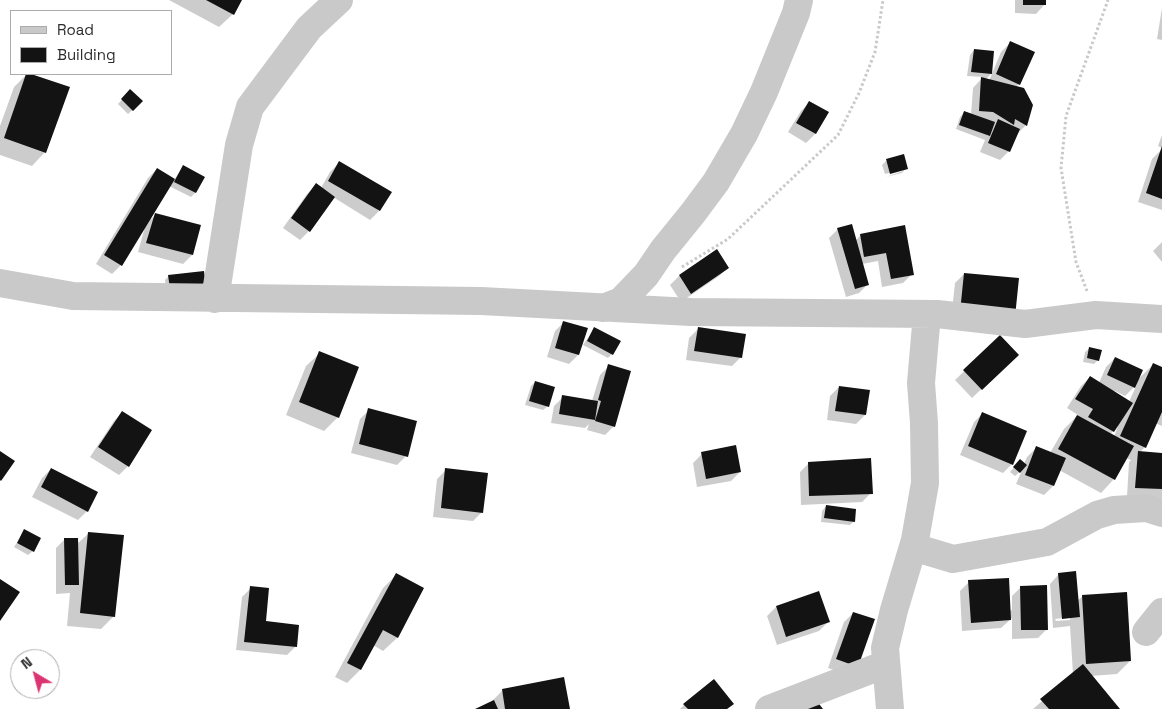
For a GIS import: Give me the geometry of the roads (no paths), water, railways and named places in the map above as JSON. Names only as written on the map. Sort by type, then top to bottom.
[{"type":"street","points":[[215,299],[239,145],[250,107],[309,28],[339,0]]},
{"type":"street","points":[[603,308],[621,301],[646,275],[662,250],[694,213],[716,182],[744,134],[796,13],[799,0]]},
{"type":"street","points":[[0,283],[73,296],[471,301],[691,312],[927,314],[1025,324],[1096,315],[1162,319]]},
{"type":"street","points":[[890,709],[885,648],[913,547],[925,483],[921,383],[927,314]]},
{"type":"street","points":[[913,547],[953,559],[1047,542],[1097,515],[1114,510],[1146,508],[1162,513]]},
{"type":"street","points":[[770,709],[886,664]]}]
